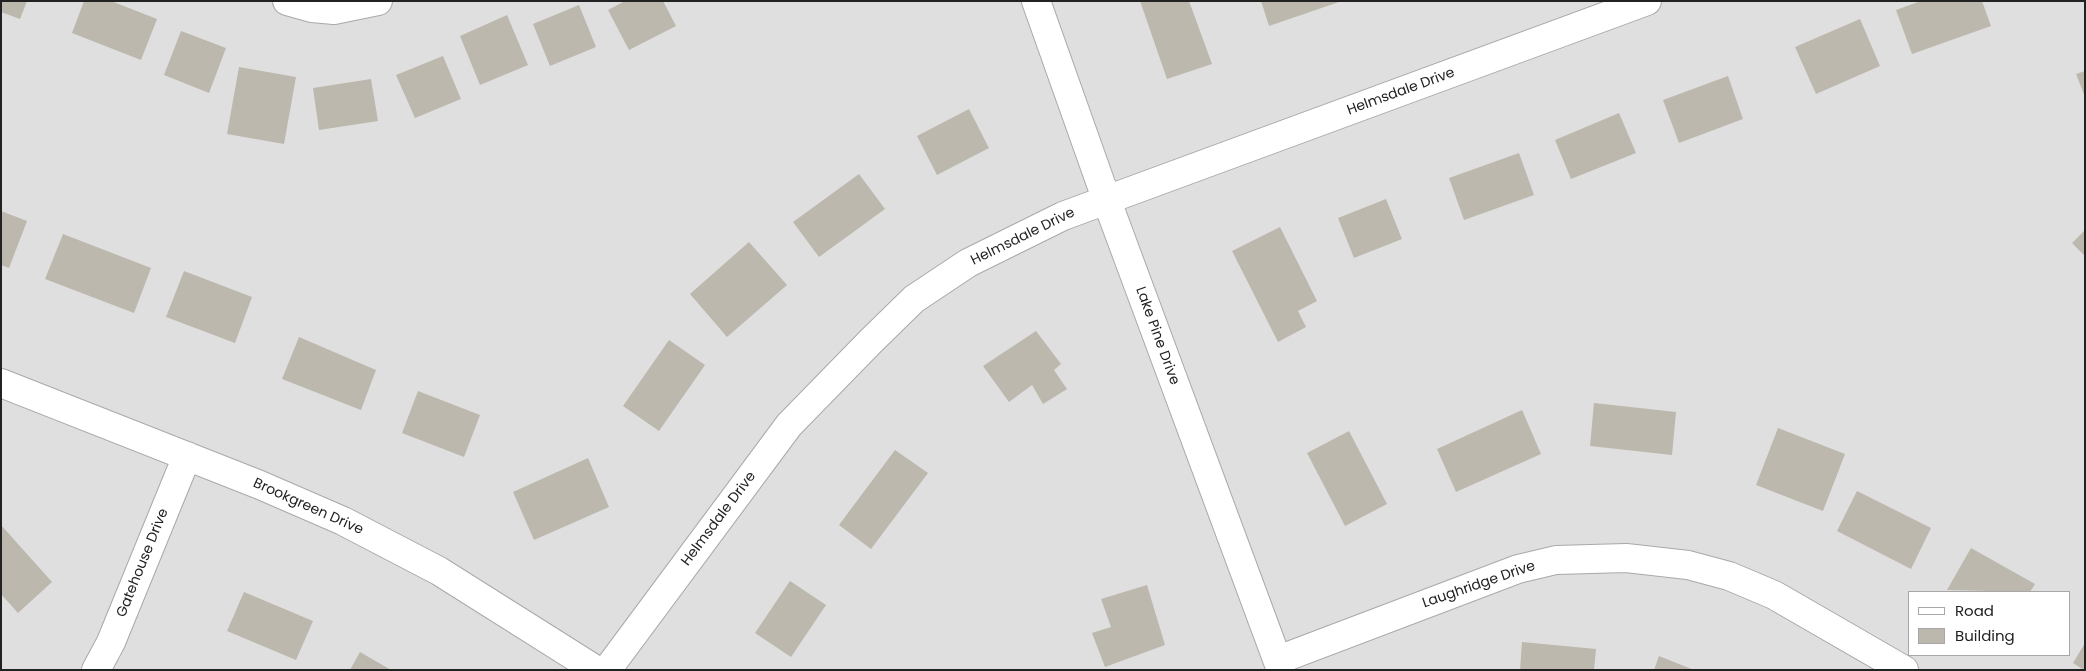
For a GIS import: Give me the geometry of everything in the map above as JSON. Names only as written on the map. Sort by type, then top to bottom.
[{"type":"street","points":[[287,1],[312,8],[334,10],[369,5],[378,1]]},
{"type":"street","name":"Lake Pine Drive","points":[[1036,1],[1107,201],[1280,665]]},
{"type":"street","name":"Helmsdale Drive","points":[[607,670],[789,425],[914,299],[968,263],[1063,216],[1647,1]]},
{"type":"street","name":"Brookgreen Drive","points":[[1,383],[316,508],[386,542],[490,602],[596,670]]},
{"type":"street","name":"Gatehouse Drive","points":[[96,670],[111,642],[187,456]]},
{"type":"street","name":"Laughridge Drive","points":[[1280,665],[1518,569],[1556,560],[1626,558],[1688,565],[1729,576],[1774,595],[1904,670]]},
{"type":"shaded area","points":[[1,1],[2085,1],[2085,670],[1,670]]},
{"type":"building","points":[[1,1],[27,1],[20,19],[1,12]]},
{"type":"building","points":[[84,1],[111,1],[157,19],[141,60],[72,33]]},
{"type":"building","points":[[625,1],[663,1],[676,26],[629,50],[608,10]]},
{"type":"building","points":[[1140,1],[1189,1],[1212,64],[1167,79]]},
{"type":"building","points":[[1261,1],[1339,1],[1339,2],[1269,26]]},
{"type":"building","points":[[1921,1],[1982,1],[1991,26],[1912,54],[1896,10]]},
{"type":"building","points":[[579,5],[596,47],[550,66],[533,24]]},
{"type":"building","points":[[507,15],[528,65],[480,85],[460,36]]},
{"type":"building","points":[[1860,19],[1880,66],[1816,94],[1795,47]]},
{"type":"building","points":[[181,31],[226,48],[209,93],[164,75]]},
{"type":"building","points":[[443,56],[461,99],[415,118],[396,75]]},
{"type":"building","points":[[239,67],[296,77],[284,144],[227,134]]},
{"type":"building","points":[[2085,71],[2085,97],[2076,74]]},
{"type":"building","points":[[1728,76],[1743,119],[1679,143],[1663,100]]},
{"type":"building","points":[[371,79],[378,121],[319,130],[313,88]]},
{"type":"building","points":[[969,109],[989,148],[937,175],[917,136]]},
{"type":"building","points":[[1619,113],[1636,153],[1571,179],[1555,140]]},
{"type":"building","points":[[1519,153],[1534,195],[1464,220],[1449,178]]},
{"type":"building","points":[[859,174],[885,209],[819,257],[793,222]]},
{"type":"building","points":[[1386,199],[1402,239],[1354,258],[1338,218]]},
{"type":"building","points":[[1,211],[27,221],[9,268],[1,265]]},
{"type":"building","points":[[1280,227],[1317,301],[1298,311],[1306,327],[1278,342],[1232,251]]},
{"type":"building","points":[[2085,230],[2085,256],[2072,243]]},
{"type":"building","points":[[63,234],[151,268],[134,313],[45,279]]},
{"type":"building","points":[[749,242],[787,285],[727,337],[690,294]]},
{"type":"building","points":[[184,271],[252,297],[235,343],[166,317]]},
{"type":"building","points":[[1036,331],[1061,364],[1054,370],[1067,389],[1043,404],[1032,385],[1009,402],[983,366]]},
{"type":"building","points":[[299,337],[376,370],[361,410],[282,379]]},
{"type":"building","points":[[669,340],[705,365],[659,431],[623,406]]},
{"type":"building","points":[[418,391],[480,415],[464,457],[402,433]]},
{"type":"building","points":[[1594,403],[1676,412],[1672,455],[1590,446]]},
{"type":"building","points":[[1522,410],[1541,454],[1456,492],[1437,449]]},
{"type":"building","points":[[1778,428],[1845,454],[1823,511],[1756,485]]},
{"type":"building","points":[[1349,431],[1387,504],[1345,526],[1307,453]]},
{"type":"building","points":[[895,450],[928,473],[871,549],[839,525]]},
{"type":"building","points":[[588,458],[609,507],[534,540],[513,492]]},
{"type":"building","points":[[1857,491],[1931,528],[1911,569],[1837,531]]},
{"type":"building","points":[[1,525],[52,582],[18,613],[1,594]]},
{"type":"building","points":[[1971,548],[2035,584],[2031,591],[1947,590]]},
{"type":"building","points":[[790,581],[826,605],[791,657],[755,633]]},
{"type":"building","points":[[1147,585],[1165,645],[1105,667],[1092,633],[1111,627],[1101,599]]},
{"type":"building","points":[[244,592],[313,621],[296,660],[227,631]]},
{"type":"building","points":[[1522,642],[1596,649],[1594,670],[1520,670]]},
{"type":"building","points":[[2085,643],[2085,670],[2084,670],[2073,663]]},
{"type":"building","points":[[360,652],[391,670],[350,670]]},
{"type":"building","points":[[1659,656],[1694,670],[1654,670]]}]
